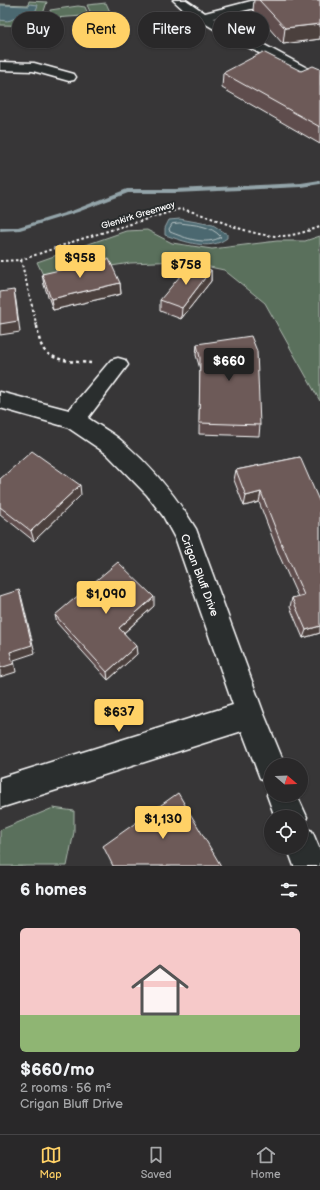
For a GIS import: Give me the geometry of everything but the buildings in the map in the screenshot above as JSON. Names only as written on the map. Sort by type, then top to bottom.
[{"type":"street","points":[[179,0],[194,12]]},
{"type":"street","points":[[205,16],[251,5],[298,0]]},
{"type":"street","points":[[205,18],[228,32],[320,80]]},
{"type":"street","points":[[0,66],[34,67],[68,77]]},
{"type":"street","points":[[74,420],[118,365]]},
{"type":"street","name":"Crigan Bluff Drive","points":[[0,400],[74,420],[115,448],[156,488],[171,509],[187,537],[250,714],[268,758]]},
{"type":"street","points":[[0,793],[250,714]]},
{"type":"street","points":[[306,854],[310,866]]},
{"type":"path","name":"Glenkirk Greenway","points":[[0,261],[21,260],[78,240],[180,209],[196,212],[258,234],[281,236],[320,227]]},
{"type":"path","points":[[21,260],[40,340],[46,352],[63,360],[118,365]]},
{"type":"green space","points":[[29,1],[47,2],[44,12],[12,12],[12,25],[0,25],[0,4],[28,5]]},
{"type":"green space","points":[[106,3],[110,12],[90,12],[87,5]]},
{"type":"green space","points":[[78,6],[85,7],[87,12],[72,12],[72,17],[64,17],[64,12],[50,12],[50,10]]},
{"type":"green space","points":[[147,230],[172,243],[212,249],[277,241],[305,241],[320,236],[320,401],[265,303],[224,270],[181,261],[130,263],[44,277],[37,262],[126,231]]},
{"type":"green space","points":[[53,808],[74,811],[74,832],[67,866],[0,866],[0,830]]},
{"type":"water","points":[[30,4],[38,5],[35,12],[12,12],[12,19],[8,21],[0,20],[0,5],[29,6]]},
{"type":"water","points":[[180,219],[213,225],[227,234],[227,238],[220,242],[204,245],[165,235],[165,228],[169,220]]},
{"type":"waterway","points":[[0,229],[18,229],[76,211],[127,191],[175,191],[301,185],[320,182]]}]
